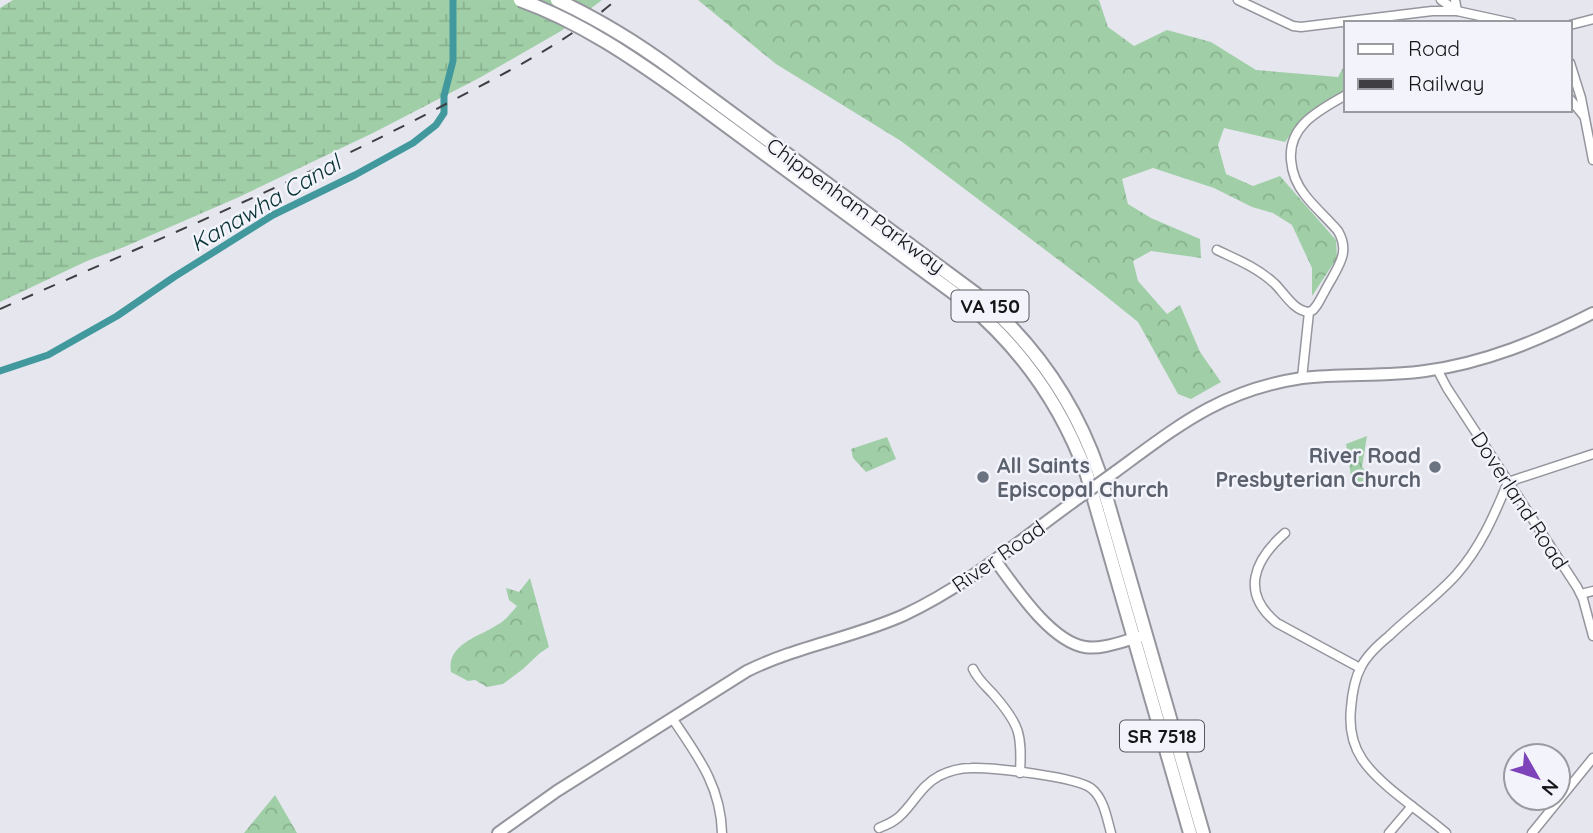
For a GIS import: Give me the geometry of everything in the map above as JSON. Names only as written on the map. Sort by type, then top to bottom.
[{"type":"highway","name":"VA 150","points":[[520,0],[596,35],[689,90]]},
{"type":"highway","name":"VA 150","points":[[556,0],[624,36],[689,90]]},
{"type":"highway","name":"Chippenham Parkway","points":[[689,90],[966,302],[1001,334],[1025,361],[1052,400],[1078,452],[1140,637]]},
{"type":"highway","name":"SR 7518","points":[[1140,637],[1191,833]]},
{"type":"highway","name":"SR 7518","points":[[1140,637],[1203,833]]},
{"type":"main road","name":"River Road","points":[[505,831],[557,791],[732,680],[780,656],[883,623],[938,598],[995,560],[1178,426],[1217,402],[1259,387],[1302,378],[1387,375],[1437,369],[1479,360],[1511,350],[1593,313]]},
{"type":"main road","points":[[995,560],[1027,603],[1069,641],[1081,646],[1095,647],[1140,637]]},
{"type":"street","points":[[1238,0],[1293,26],[1344,22]]},
{"type":"street","points":[[1441,0],[1457,11]]},
{"type":"street","points":[[1455,0],[1457,11]]},
{"type":"street","points":[[1350,21],[1432,11],[1457,11],[1503,21]]},
{"type":"street","points":[[1572,24],[1593,19]]},
{"type":"street","points":[[1572,69],[1581,98],[1593,160]]},
{"type":"street","points":[[1217,250],[1263,274],[1299,310],[1313,310],[1340,265],[1344,245],[1338,231],[1300,188],[1292,169],[1291,145],[1306,120],[1344,96]]},
{"type":"street","points":[[1572,101],[1585,117]]},
{"type":"street","points":[[1302,378],[1309,312]]},
{"type":"street","name":"Doverland Road","points":[[1437,369],[1581,594],[1593,636]]},
{"type":"street","points":[[1446,833],[1368,767],[1353,743],[1350,713],[1360,668],[1375,648],[1466,563],[1483,538],[1508,482],[1593,454]]},
{"type":"street","points":[[1285,533],[1268,549],[1258,568],[1255,591],[1261,605],[1278,623],[1360,668]]},
{"type":"street","points":[[1581,594],[1593,591]]},
{"type":"street","points":[[973,669],[1010,714],[1017,727],[1020,773]]},
{"type":"street","points":[[672,718],[701,763],[715,791],[720,807],[722,833]]},
{"type":"street","points":[[1532,833],[1593,758]]},
{"type":"street","points":[[879,828],[894,822],[903,814],[927,784],[947,772],[973,768],[1079,782],[1089,787],[1099,798],[1111,833]]},
{"type":"street","points":[[1389,833],[1412,806]]},
{"type":"green space","points":[[13,0],[602,0],[561,31],[481,77],[373,133],[239,197],[87,261],[0,302],[0,8]]},
{"type":"green space","points":[[698,0],[1099,0],[1108,27],[1134,46],[1167,30],[1211,42],[1256,70],[1338,77],[1344,66],[1344,93],[1328,101],[1298,124],[1285,142],[1224,128],[1218,145],[1226,174],[1253,186],[1280,176],[1336,240],[1337,258],[1312,296],[1312,268],[1292,225],[1273,213],[1252,207],[1214,188],[1153,168],[1122,179],[1128,204],[1151,218],[1200,239],[1201,258],[1151,251],[1133,261],[1138,281],[1167,314],[1180,305],[1200,352],[1221,382],[1191,399],[1178,394],[1138,322],[901,141],[776,64]]},
{"type":"green space","points":[[1367,436],[1362,467],[1369,474],[1361,485],[1351,476],[1346,444]]},
{"type":"green space","points":[[887,437],[896,459],[866,472],[853,458],[851,449]]},
{"type":"green space","points":[[530,578],[549,647],[503,684],[487,687],[451,672],[454,655],[465,642],[500,623],[517,606],[509,600],[506,588],[519,592]]},
{"type":"green space","points":[[275,795],[297,833],[244,833]]},
{"type":"waterway","name":"Kanawha Canal","points":[[0,371],[48,355],[117,316],[273,215],[413,143],[436,125],[444,113],[444,96],[453,61],[453,0]]},
{"type":"railway","points":[[0,309],[224,211],[390,133],[533,57],[576,31],[616,0]]},
{"type":"place","name":"River Road Presbyterian Church","points":[[1435,467]]},
{"type":"place","name":"All Saints Episcopal Church","points":[[983,477]]}]
